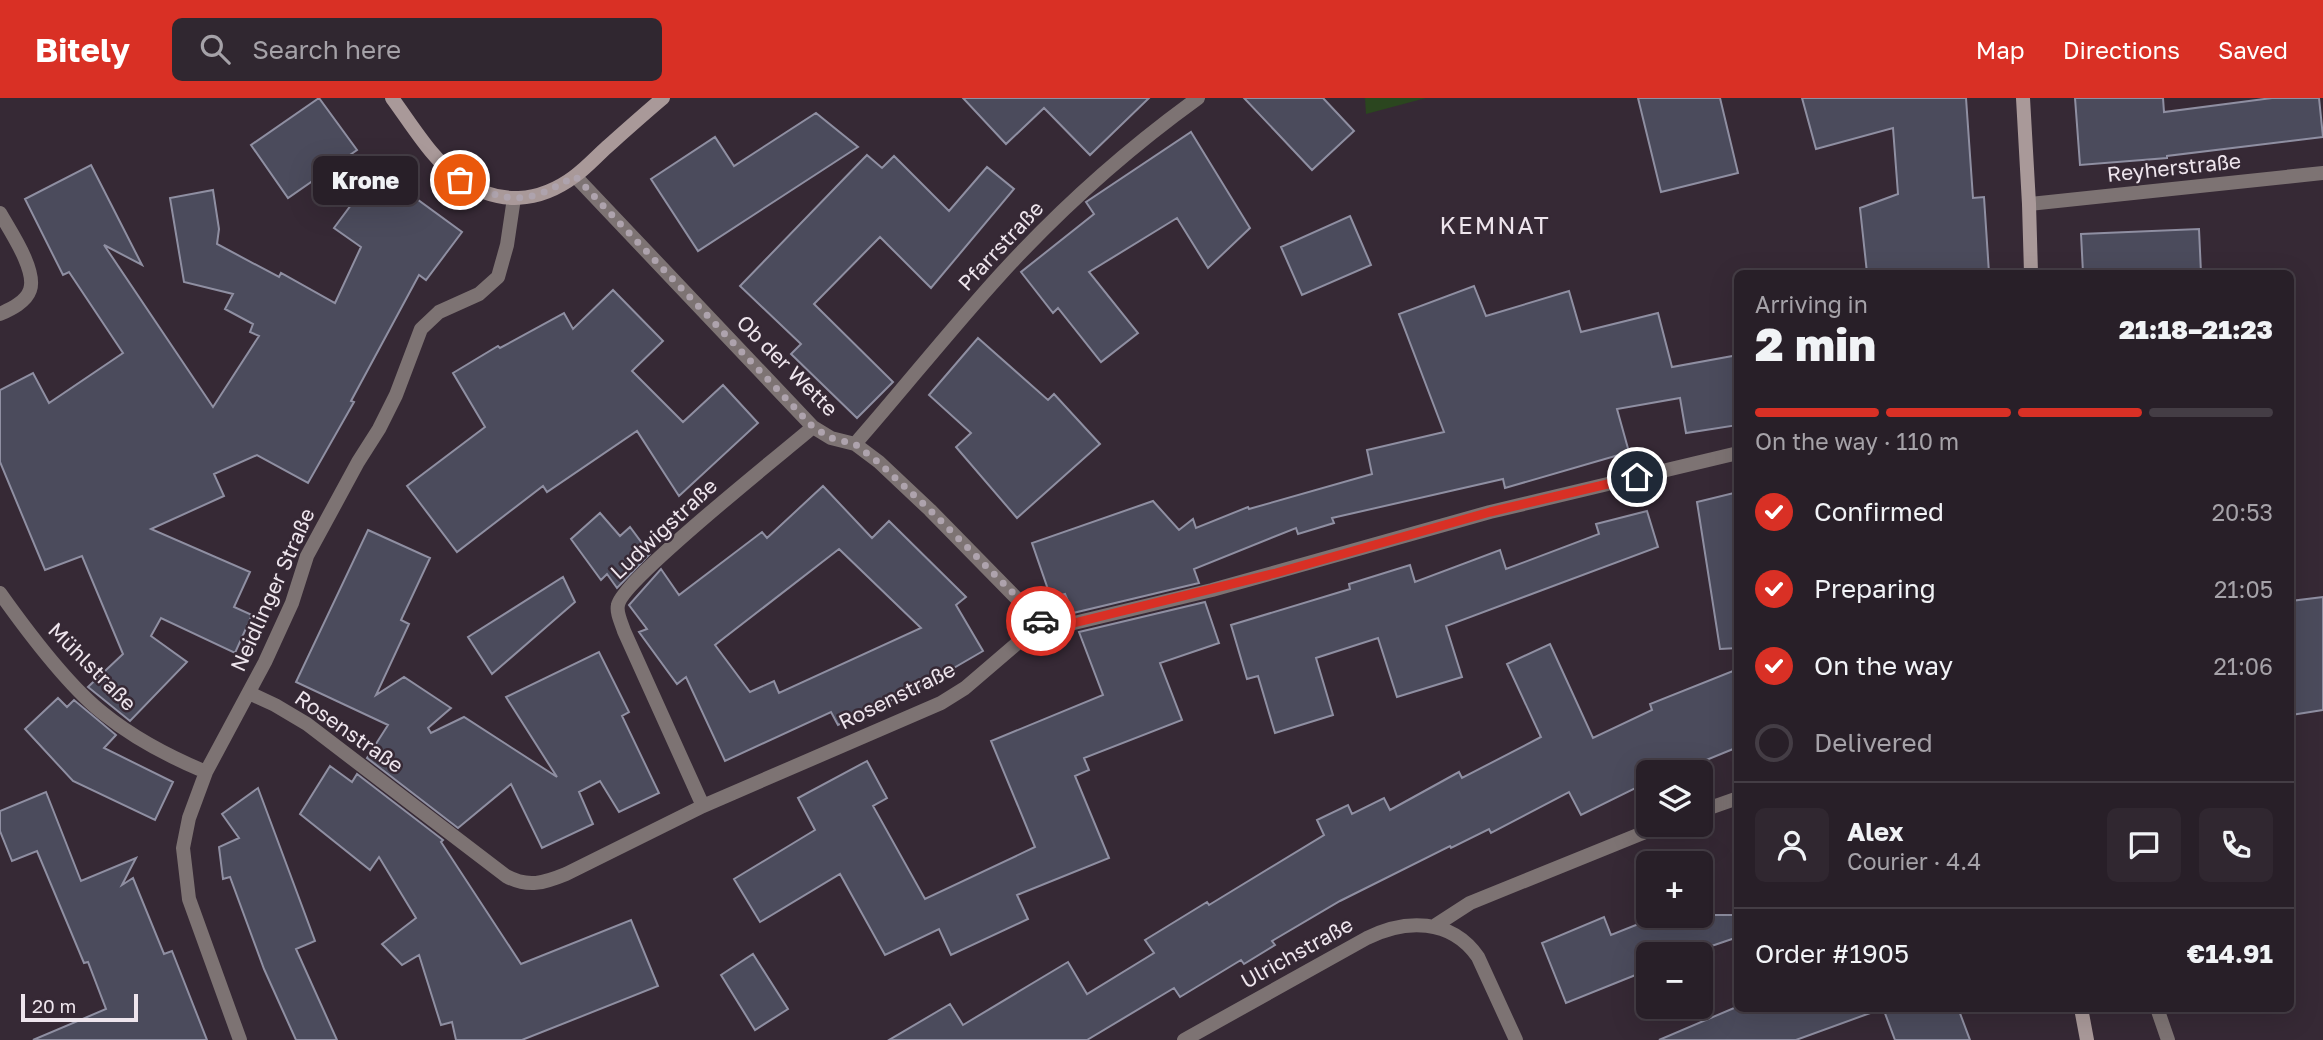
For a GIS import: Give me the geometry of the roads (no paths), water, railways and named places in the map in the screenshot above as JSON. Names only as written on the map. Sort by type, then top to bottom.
[{"type":"main road","points":[[392,98],[437,156],[460,180],[482,191],[528,199],[548,192],[575,176],[663,98]]},
{"type":"main road","points":[[2023,98],[2031,270]]},
{"type":"main road","points":[[2082,1012],[2087,1040]]},
{"type":"street","name":"Pfarrstraße","points":[[855,444],[1000,275],[1049,225],[1109,167],[1198,98]]},
{"type":"street","name":"Reyherstraße","points":[[2029,204],[2323,173]]},
{"type":"street","name":"Ob der Wette","points":[[575,176],[813,427],[831,438],[855,444],[878,462],[1045,624]]},
{"type":"street","name":"Neidlinger Straße","points":[[240,1040],[200,933],[184,871],[183,848],[189,818],[206,772],[249,693],[292,603],[307,556],[379,429],[421,329],[439,313],[480,294],[498,277],[507,245],[514,198]]},
{"type":"street","points":[[0,213],[32,277],[30,291],[22,301],[0,314]]},
{"type":"street","name":"Ludwigstraße","points":[[703,806],[624,631],[618,604],[639,576],[813,427]]},
{"type":"street","points":[[1045,624],[1074,623],[1213,590],[1490,512],[1734,454]]},
{"type":"street","name":"Mühlstraße","points":[[0,593],[38,644],[102,712],[153,747],[206,772]]},
{"type":"street","name":"Rosenstraße","points":[[249,693],[307,724],[516,881],[537,884],[547,883],[703,806],[950,698],[978,678],[1021,640],[1045,624]]},
{"type":"street","points":[[1713,807],[1734,799]]},
{"type":"street","points":[[1516,1040],[1478,957],[1464,941],[1436,925],[1470,903],[1636,836]]},
{"type":"street","name":"Ulrichstraße","points":[[1184,1040],[1386,928],[1407,924],[1436,925]]},
{"type":"street","points":[[2158,1012],[2168,1040]]},
{"type":"place","name":"Krone","points":[[460,180]]},
{"type":"district","name":"KEMNAT","points":[[1495,226]]}]
